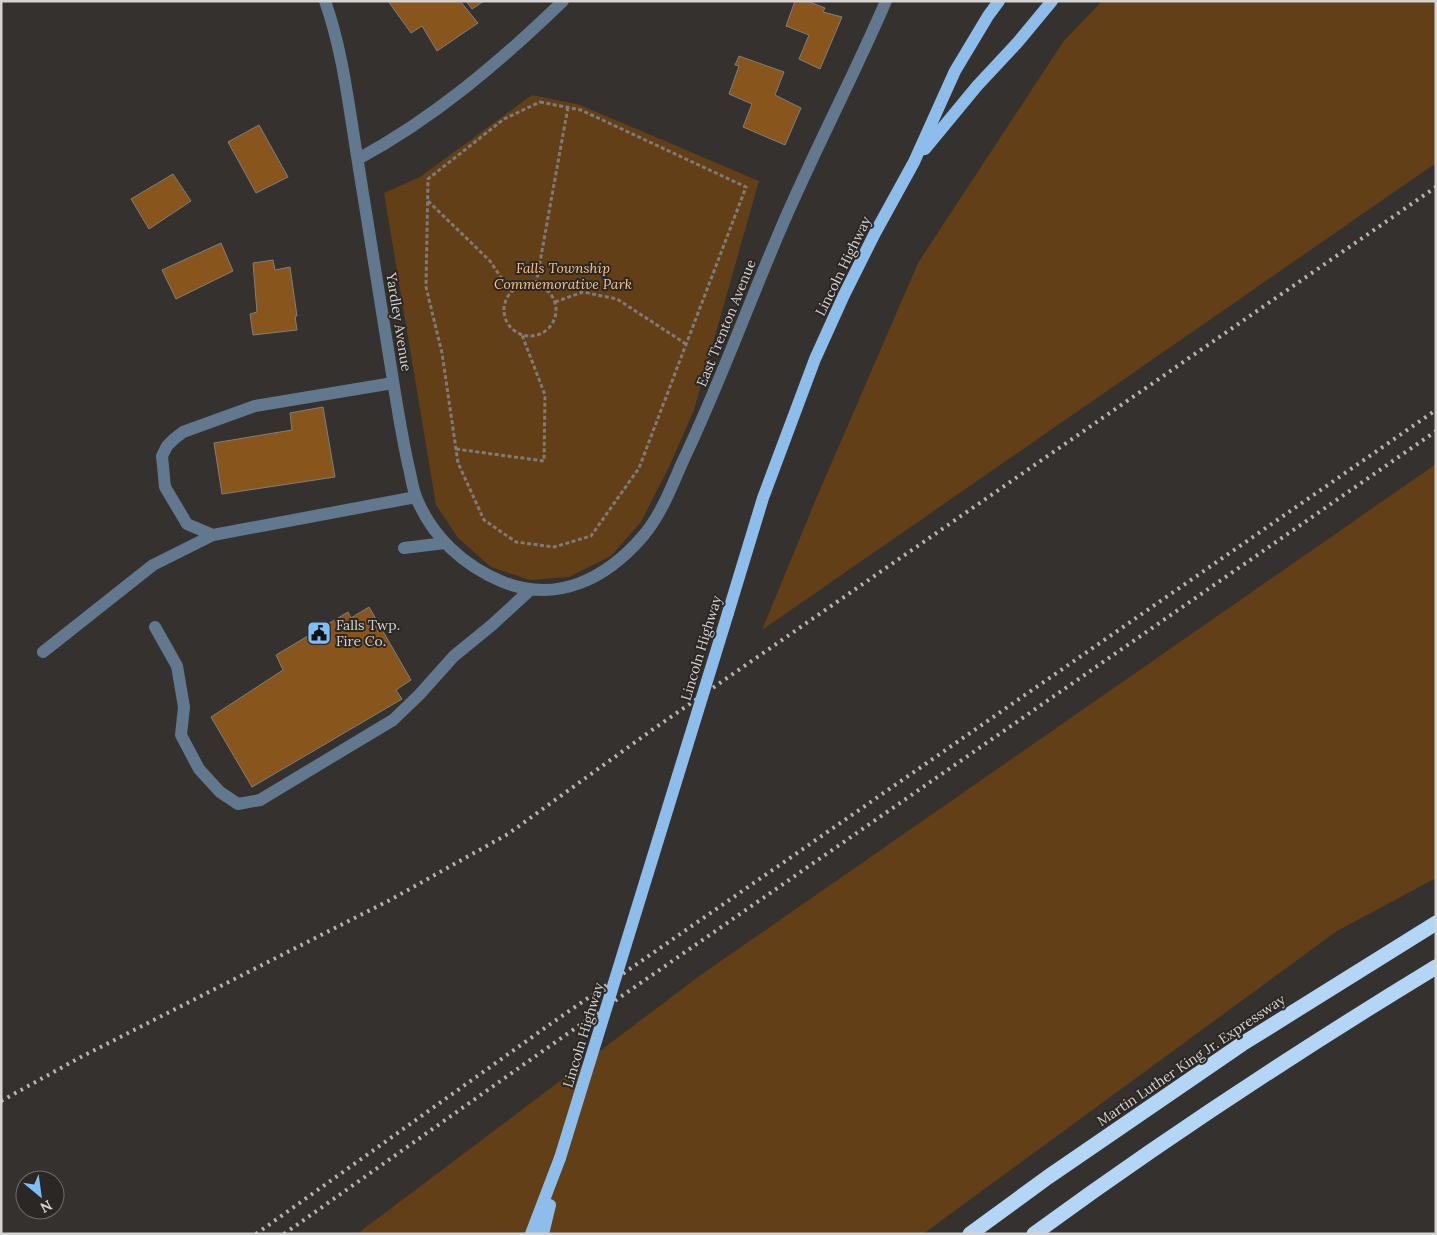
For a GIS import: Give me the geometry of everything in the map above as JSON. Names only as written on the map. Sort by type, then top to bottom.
[{"type":"highway","name":"Martin Luther King Jr. Expressway","points":[[970,1234],[1056,1172],[1242,1044],[1436,923]]},
{"type":"highway","points":[[1034,1234],[1166,1140],[1263,1075],[1436,967]]},
{"type":"main road","name":"Lincoln Highway","points":[[532,1234],[560,1158],[763,498],[815,358],[870,241],[914,162],[955,72],[999,1]]},
{"type":"main road","name":"Lincoln Highway","points":[[914,162],[976,86],[1018,42],[1052,1]]},
{"type":"main road","name":"Lincoln Highway","points":[[543,1234],[560,1158]]},
{"type":"street","name":"Yardley Avenue","points":[[325,1],[333,25],[358,160],[401,431],[416,496],[429,523],[459,557],[483,573],[507,584],[530,590]]},
{"type":"street","points":[[358,160],[384,146],[437,110],[518,44],[562,1]]},
{"type":"street","name":"East Trenton Avenue","points":[[530,590],[549,591],[597,576],[618,561],[644,534],[658,513],[697,432],[780,231],[886,1]]},
{"type":"street","points":[[213,535],[187,524],[165,487],[162,456],[167,446],[174,439],[183,432],[254,406],[393,384]]},
{"type":"street","points":[[43,652],[153,565],[213,535],[416,496]]},
{"type":"street","points":[[404,548],[445,542]]},
{"type":"street","points":[[155,627],[177,666],[184,707],[180,735],[199,769],[220,792],[238,804],[260,800],[393,720],[419,695],[454,656],[492,625],[530,590]]},
{"type":"path","points":[[540,102],[581,110],[746,187],[639,468],[591,536],[554,547],[516,542],[484,520],[458,463],[442,354],[426,286],[428,200],[428,179],[504,119],[540,102]]},
{"type":"path","points":[[536,284],[568,107]]},
{"type":"path","points":[[428,200],[490,261],[511,292]]},
{"type":"path","points":[[526,284],[536,284],[544,288],[555,302],[554,318],[545,331],[530,336],[522,335],[508,325],[504,317],[503,308],[511,292],[526,284]]},
{"type":"path","points":[[555,302],[583,292],[617,299],[686,344]]},
{"type":"path","points":[[456,449],[544,461],[545,395],[522,335]]},
{"type":"green space","points":[[1102,1],[1436,1],[1436,163],[762,630],[816,499],[918,263],[1063,42]]},
{"type":"green space","name":"Falls Township Commemorative Park","points":[[532,95],[580,105],[759,181],[694,410],[669,467],[641,522],[611,556],[569,577],[530,580],[491,567],[458,538],[436,505],[384,193],[420,177]]},
{"type":"green space","points":[[1436,464],[1436,878],[1337,931],[923,1234],[357,1234],[698,977]]},
{"type":"building","points":[[388,1],[460,1],[478,23],[437,51],[422,26],[411,33]]},
{"type":"building","points":[[466,1],[484,1],[472,9]]},
{"type":"building","points":[[795,1],[807,1],[825,8],[823,12],[842,17],[820,69],[799,59],[809,35],[786,26]]},
{"type":"building","points":[[739,56],[784,72],[775,95],[801,108],[785,145],[743,127],[752,104],[729,94],[739,66],[735,65]]},
{"type":"building","points":[[259,125],[288,177],[256,193],[228,142]]},
{"type":"building","points":[[173,174],[191,201],[149,229],[131,199]]},
{"type":"building","points":[[221,243],[233,271],[176,299],[162,270]]},
{"type":"building","points":[[273,260],[275,270],[290,267],[297,316],[295,316],[297,330],[253,335],[250,314],[257,312],[253,263]]},
{"type":"building","points":[[323,407],[335,477],[222,494],[214,443],[292,430],[290,413]]},
{"type":"building","points":[[369,607],[411,680],[396,690],[402,699],[252,787],[211,717],[283,670],[276,655],[348,612],[351,618]]},
{"type":"railway","points":[[1,1101],[79,1058],[390,900],[508,834],[652,730],[1436,187]]},
{"type":"railway","points":[[256,1234],[549,1025],[1436,410]]},
{"type":"railway","points":[[284,1234],[557,1041],[1436,431]]},
{"type":"place","name":"Falls Twp. Fire Co.","points":[[319,633]]}]
